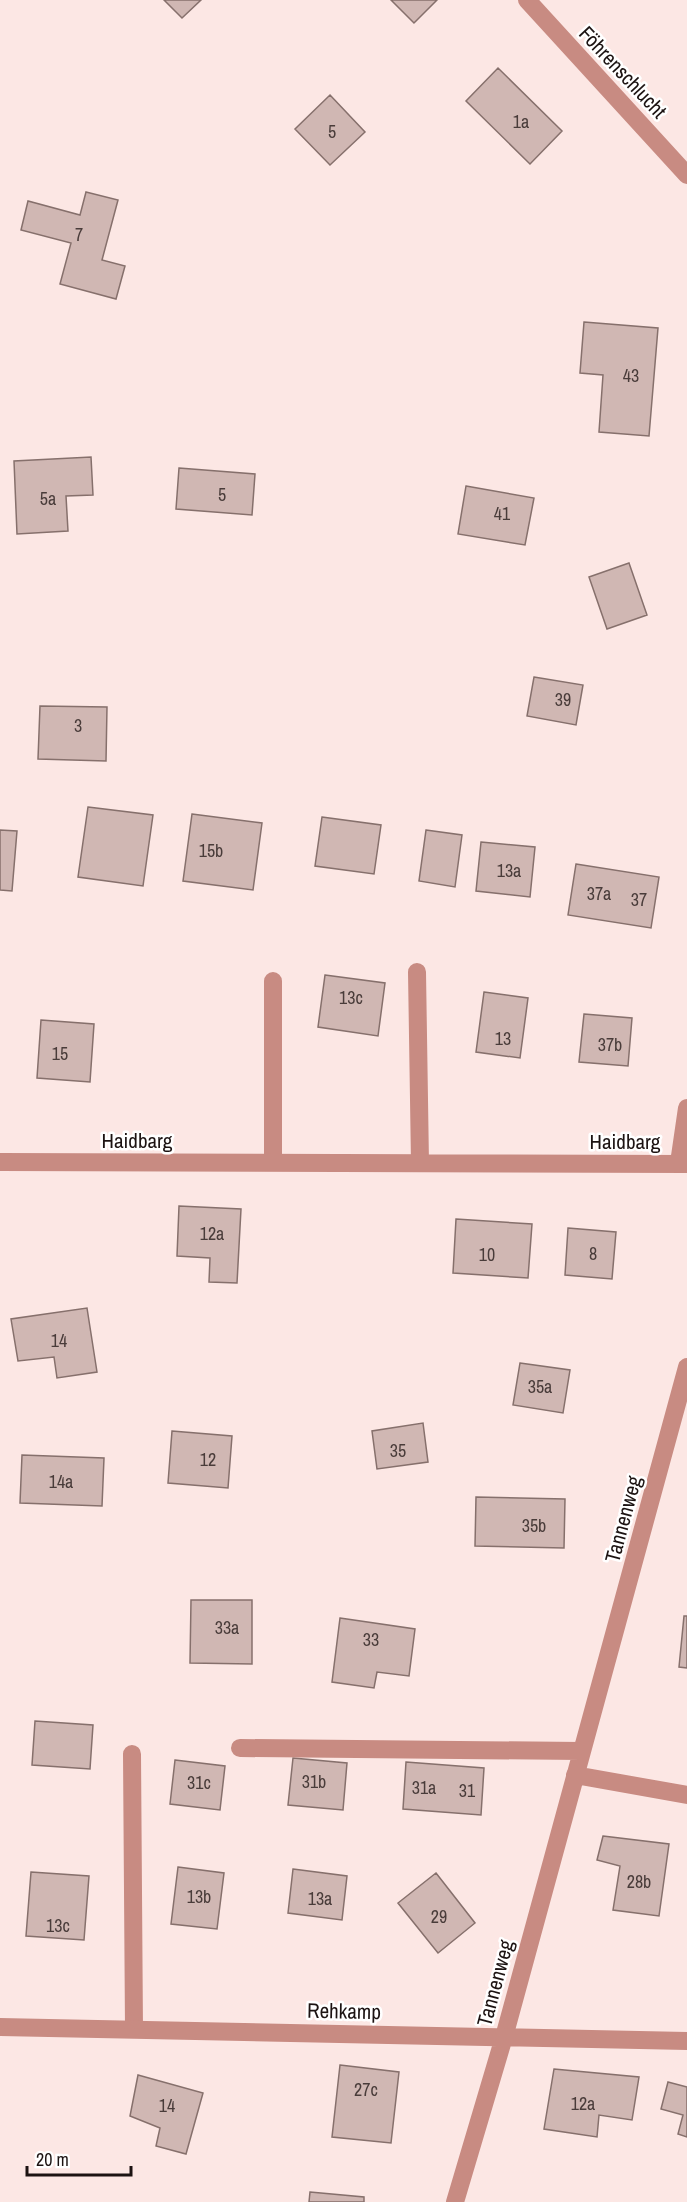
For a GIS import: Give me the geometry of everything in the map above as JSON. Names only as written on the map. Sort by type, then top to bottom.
[{"type":"street","name":"Föhrenschlucht","points":[[527,0],[687,175]]},
{"type":"street","points":[[417,972],[420,1163]]},
{"type":"street","points":[[273,981],[273,1162]]},
{"type":"street","points":[[683,1163],[687,1108]]},
{"type":"street","name":"Haidbarg","points":[[0,1162],[683,1163]]},
{"type":"street","name":"Tannenweg","points":[[455,2202],[504,2037],[687,1367]]},
{"type":"street","points":[[240,1748],[582,1751]]},
{"type":"street","points":[[132,1754],[134,2029]]},
{"type":"street","points":[[575,1775],[687,1795]]},
{"type":"street","name":"Rehkamp","points":[[0,2027],[687,2041]]},
{"type":"building","points":[[164,0],[201,0],[182,18]]},
{"type":"building","points":[[391,0],[437,0],[414,23]]},
{"type":"building","points":[[498,68],[562,131],[530,164],[466,101]]},
{"type":"building","points":[[330,95],[365,132],[330,165],[295,129]]},
{"type":"building","points":[[86,192],[118,200],[102,260],[125,266],[116,299],[60,284],[71,243],[21,230],[28,201],[80,215]]},
{"type":"building","points":[[584,322],[658,328],[649,436],[599,432],[603,375],[580,373]]},
{"type":"building","points":[[91,457],[93,495],[66,496],[68,531],[17,534],[14,461]]},
{"type":"building","points":[[179,468],[255,474],[252,515],[176,509]]},
{"type":"building","points":[[466,486],[534,498],[525,545],[458,534]]},
{"type":"building","points":[[629,563],[647,615],[607,629],[589,577]]},
{"type":"building","points":[[534,677],[583,685],[576,725],[527,716]]},
{"type":"building","points":[[40,706],[107,707],[106,761],[38,759]]},
{"type":"building","points":[[88,807],[153,815],[143,886],[78,877]]},
{"type":"building","points":[[192,814],[262,823],[253,890],[183,881]]},
{"type":"building","points":[[322,817],[381,825],[374,874],[315,866]]},
{"type":"building","points":[[0,830],[17,831],[12,891],[0,890]]},
{"type":"building","points":[[426,830],[462,835],[455,887],[419,881]]},
{"type":"building","points":[[481,842],[535,847],[530,897],[476,891]]},
{"type":"building","points":[[576,864],[659,877],[651,928],[568,915]]},
{"type":"building","points":[[325,975],[385,983],[378,1036],[318,1027]]},
{"type":"building","points":[[484,992],[528,998],[520,1058],[476,1052]]},
{"type":"building","points":[[584,1014],[632,1018],[628,1066],[579,1062]]},
{"type":"building","points":[[41,1020],[94,1024],[90,1082],[37,1078]]},
{"type":"building","points":[[179,1206],[241,1209],[237,1283],[209,1282],[210,1258],[177,1256]]},
{"type":"building","points":[[456,1219],[532,1224],[528,1278],[453,1273]]},
{"type":"building","points":[[568,1228],[616,1232],[612,1279],[565,1275]]},
{"type":"building","points":[[87,1308],[97,1372],[57,1378],[54,1357],[18,1361],[11,1319]]},
{"type":"building","points":[[520,1363],[570,1370],[563,1413],[513,1405]]},
{"type":"building","points":[[423,1423],[428,1462],[377,1469],[372,1431]]},
{"type":"building","points":[[172,1431],[232,1436],[228,1488],[168,1483]]},
{"type":"building","points":[[22,1455],[104,1458],[102,1506],[20,1503]]},
{"type":"building","points":[[476,1497],[565,1499],[564,1548],[475,1546]]},
{"type":"building","points":[[191,1600],[252,1600],[252,1664],[190,1663]]},
{"type":"building","points":[[684,1616],[687,1616],[687,1668],[679,1667]]},
{"type":"building","points":[[340,1618],[415,1629],[409,1676],[377,1672],[374,1688],[332,1682]]},
{"type":"building","points":[[35,1721],[93,1725],[90,1769],[32,1765]]},
{"type":"building","points":[[293,1758],[347,1763],[343,1810],[288,1805]]},
{"type":"building","points":[[175,1760],[225,1766],[220,1810],[170,1804]]},
{"type":"building","points":[[406,1762],[484,1768],[481,1815],[403,1809]]},
{"type":"building","points":[[603,1836],[669,1844],[659,1916],[613,1910],[620,1866],[597,1860]]},
{"type":"building","points":[[178,1867],[224,1873],[217,1929],[171,1924]]},
{"type":"building","points":[[293,1869],[347,1876],[342,1920],[288,1913]]},
{"type":"building","points":[[31,1872],[89,1876],[84,1940],[26,1936]]},
{"type":"building","points":[[436,1873],[475,1923],[438,1953],[398,1903]]},
{"type":"building","points":[[340,2065],[399,2072],[391,2143],[332,2137]]},
{"type":"building","points":[[554,2069],[639,2077],[632,2120],[599,2115],[597,2137],[544,2129]]},
{"type":"building","points":[[138,2075],[203,2093],[186,2154],[156,2146],[160,2128],[130,2116]]},
{"type":"building","points":[[668,2082],[687,2087],[687,2137],[678,2134],[683,2115],[661,2109]]},
{"type":"building","points":[[310,2192],[364,2197],[364,2202],[309,2202]]}]
